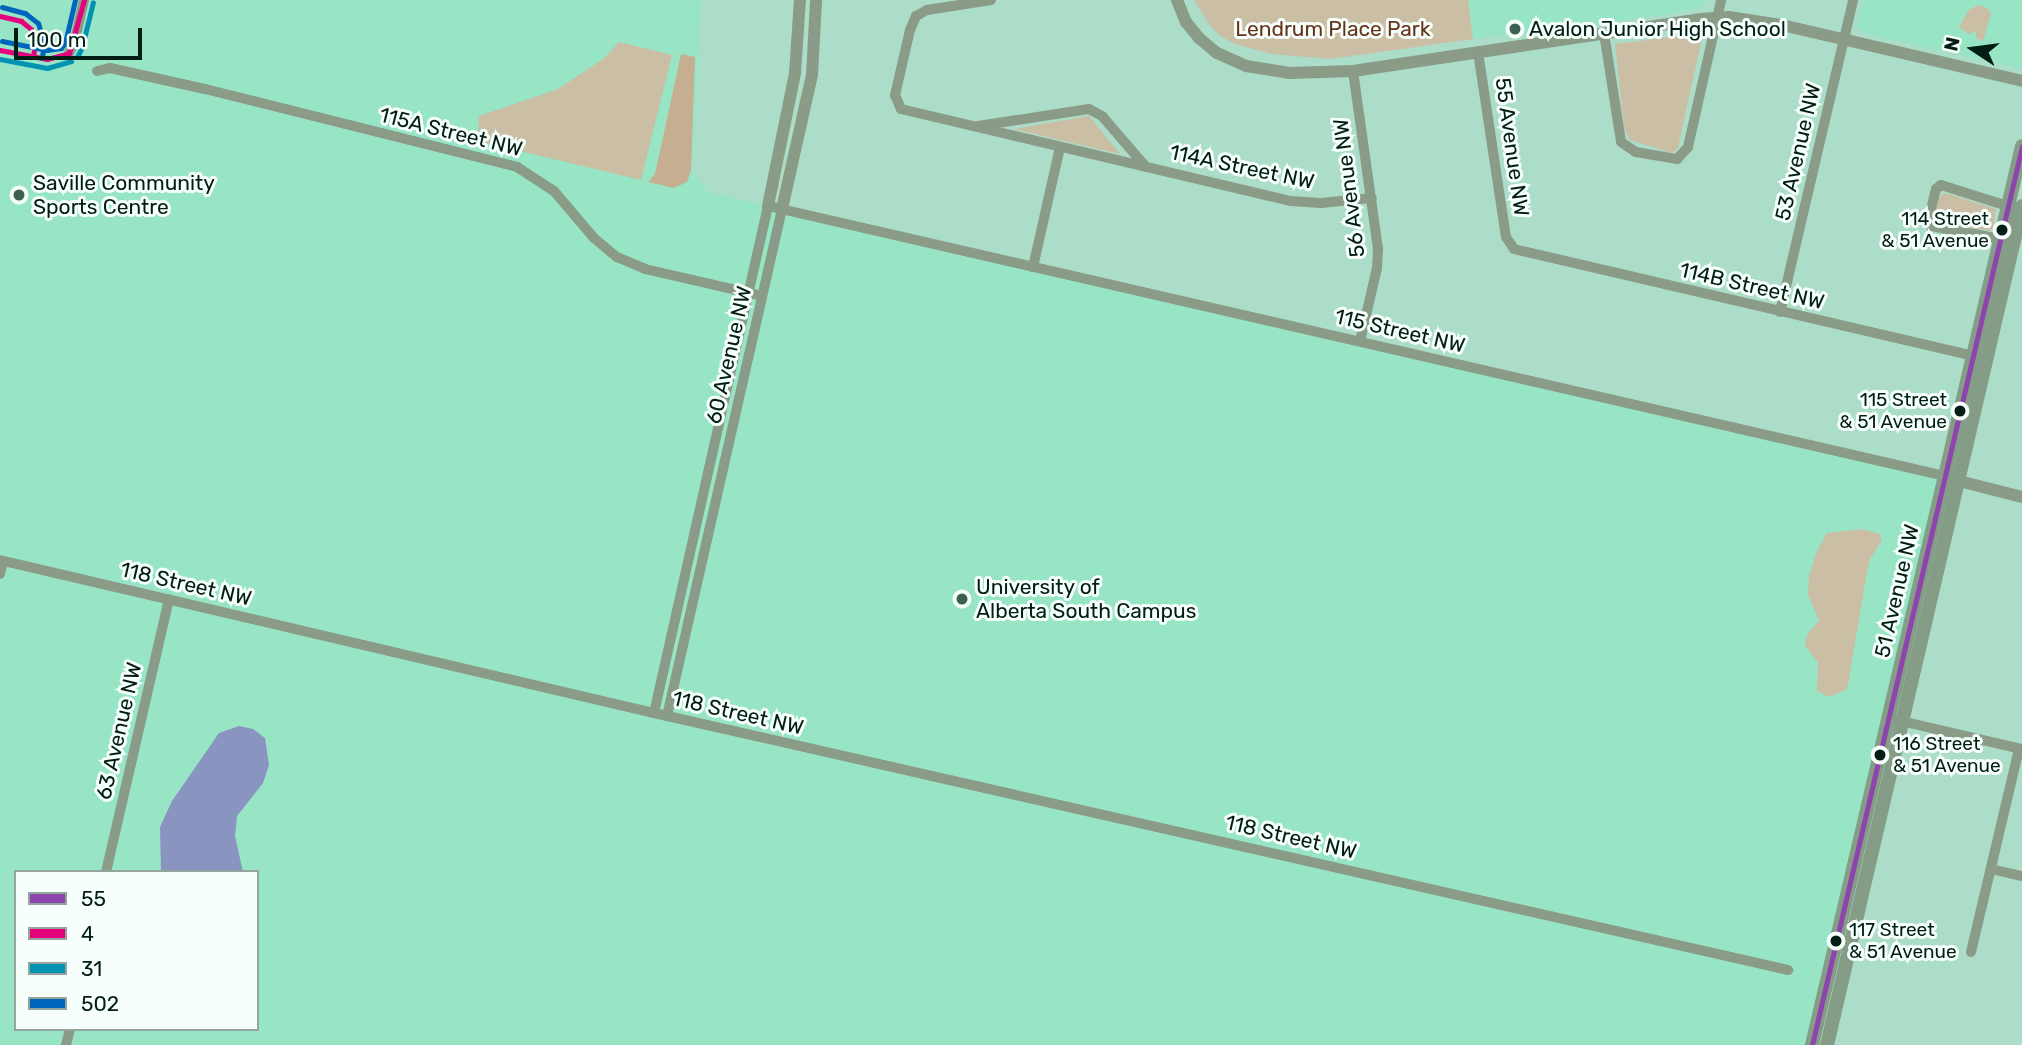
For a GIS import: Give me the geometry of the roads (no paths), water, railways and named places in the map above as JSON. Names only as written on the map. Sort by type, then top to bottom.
[{"type":"main road","name":"51 Avenue NW","points":[[1827,1045],[1896,720],[1979,358],[2017,208],[2022,146]]},
{"type":"main road","name":"51 Avenue NW","points":[[1812,1045],[1896,720]]},
{"type":"street","points":[[69,54],[84,0]]},
{"type":"street","name":"60 Avenue NW","points":[[654,713],[768,206],[795,73],[800,0]]},
{"type":"street","name":"60 Avenue NW","points":[[667,716],[812,75],[816,0]]},
{"type":"street","name":"114A Street NW","points":[[991,0],[927,10],[916,16],[896,88],[898,105],[906,112],[1291,201],[1321,203],[1372,198]]},
{"type":"street","points":[[1177,0],[1192,30],[1217,53],[1246,66],[1277,72],[1315,74],[1353,71],[1717,18],[1766,22],[2022,81]]},
{"type":"street","points":[[1604,33],[1618,131],[1624,145],[1636,152],[1670,160],[1681,157],[1688,147],[1721,0]]},
{"type":"street","name":"53 Avenue NW","points":[[1780,312],[1853,0]]},
{"type":"street","name":"55 Avenue NW","points":[[1478,52],[1506,237],[1510,246]]},
{"type":"street","name":"115A Street NW","points":[[97,71],[113,68],[215,91],[517,167],[554,191],[594,238],[617,257],[645,269],[762,296]]},
{"type":"street","name":"56 Avenue NW","points":[[1353,71],[1378,257],[1360,341]]},
{"type":"street","name":"114A Street NW","points":[[971,127],[1089,109],[1102,116],[1146,167]]},
{"type":"street","points":[[1033,267],[1060,147]]},
{"type":"street","points":[[2007,240],[1935,228],[1928,223],[1936,189],[1941,185],[2017,208]]},
{"type":"street","name":"115 Street NW","points":[[768,206],[1360,341],[2022,497]]},
{"type":"street","name":"114B Street NW","points":[[1510,246],[1518,251],[1979,358]]},
{"type":"street","points":[[0,574],[1,561]]},
{"type":"street","name":"118 Street NW","points":[[1,561],[667,716],[1394,880],[1466,900],[1788,970]]},
{"type":"street","name":"63 Avenue NW","points":[[106,870],[169,599]]},
{"type":"street","points":[[1896,720],[2020,749],[1971,952]]},
{"type":"street","points":[[1991,869],[2022,876]]},
{"type":"water","points":[[239,726],[253,729],[265,738],[269,765],[263,783],[237,816],[235,836],[243,870],[161,870],[160,827],[172,801],[219,733]]},
{"type":"place","name":"Avalon Junior High School","points":[[1515,29]]},
{"type":"place","name":"Saville Community Sports Centre","points":[[19,195]]},
{"type":"place","name":"114 Street & 51 Avenue","points":[[2002,230]]},
{"type":"place","name":"115 Street & 51 Avenue","points":[[1960,411]]},
{"type":"place","name":"University of Alberta South Campus","points":[[962,599]]},
{"type":"place","name":"116 Street & 51 Avenue","points":[[1880,755]]},
{"type":"place","name":"117 Street & 51 Avenue","points":[[1836,941]]},
{"type":"park label","name":"Lendrum Place Park","points":[[1333,29]]}]
